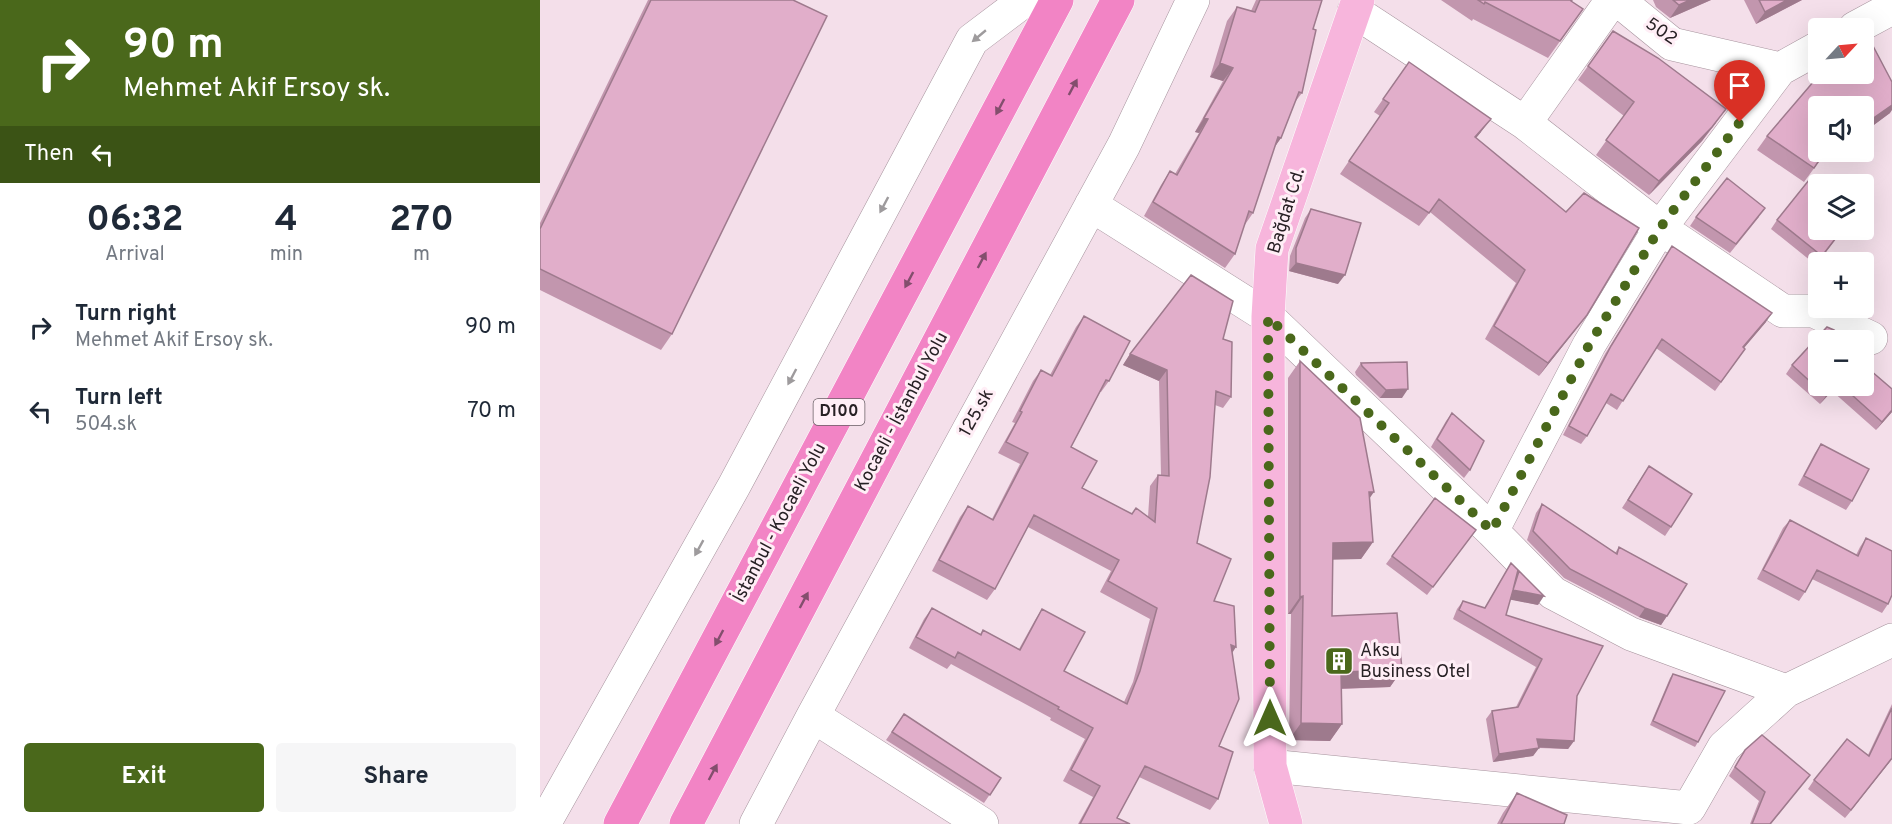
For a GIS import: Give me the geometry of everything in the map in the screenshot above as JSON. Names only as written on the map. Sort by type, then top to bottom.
[{"type":"highway","name":"İstanbul - Kocaeli Yolu","points":[[620,824],[1057,0]]},
{"type":"highway","name":"Kocaeli - İstanbul Yolu","points":[[686,824],[1118,0]]},
{"type":"main road","name":"Bağdat Cd.","points":[[1286,824],[1270,766],[1268,317],[1272,249],[1356,6]]},
{"type":"street","points":[[544,824],[734,486],[972,40],[1025,0]]},
{"type":"street","name":"125.sk","points":[[756,824],[1124,145],[1193,0]]},
{"type":"street","points":[[1525,123],[1612,0]]},
{"type":"street","name":"502","points":[[1618,0],[1672,44],[1780,69]]},
{"type":"street","points":[[1356,6],[1525,123],[1660,228],[1783,311],[1814,311],[1854,330]]},
{"type":"street","points":[[1874,18],[1892,8]]},
{"type":"street","points":[[1492,531],[1589,345],[1660,228],[1780,69],[1808,54]]},
{"type":"street","points":[[1091,205],[1268,317],[1492,531],[1553,593],[1631,634],[1786,691]]},
{"type":"street","points":[[1270,766],[1688,816],[1724,747],[1786,691],[1892,640]]},
{"type":"street","points":[[813,716],[982,824]]},
{"type":"building","points":[[651,0],[793,0],[827,16],[672,334],[540,269],[540,229]]},
{"type":"building","points":[[1260,0],[1322,0],[1313,29],[1316,30],[1302,93],[1299,92],[1281,138],[1278,137],[1253,213],[1249,211],[1235,254],[1153,202],[1170,171],[1177,175],[1208,119],[1204,118],[1233,68],[1220,63],[1237,7],[1255,12]]},
{"type":"building","points":[[1478,0],[1572,0],[1583,9],[1560,41]]},
{"type":"building","points":[[1673,0],[1690,0],[1679,5]]},
{"type":"building","points":[[1759,0],[1787,0],[1765,12]]},
{"type":"building","points":[[1613,31],[1658,58],[1726,109],[1712,127],[1659,181],[1606,140],[1634,102],[1588,66]]},
{"type":"building","points":[[1874,48],[1892,82],[1892,105],[1874,118],[1874,96],[1808,96],[1808,162],[1818,162],[1814,168],[1767,136],[1811,84],[1874,84]]},
{"type":"building","points":[[1409,62],[1491,119],[1475,137],[1566,212],[1584,193],[1639,228],[1587,315],[1548,363],[1494,326],[1525,270],[1439,199],[1429,213],[1349,161],[1389,103],[1383,99]]},
{"type":"building","points":[[1727,178],[1765,208],[1736,244],[1696,217]]},
{"type":"building","points":[[1808,181],[1808,240],[1834,240],[1825,252],[1817,252],[1777,220]]},
{"type":"building","points":[[1311,209],[1361,223],[1345,275],[1296,263],[1296,248]]},
{"type":"building","points":[[1672,246],[1772,313],[1743,347],[1745,349],[1721,382],[1662,339],[1623,401],[1611,394],[1587,436],[1569,426],[1611,346]]},
{"type":"building","points":[[1191,275],[1233,301],[1223,339],[1232,342],[1231,397],[1216,391],[1210,477],[1197,543],[1231,559],[1214,601],[1234,606],[1236,647],[1231,645],[1239,699],[1219,746],[1233,752],[1218,799],[1145,766],[1117,818],[1130,824],[1080,824],[1100,786],[1071,770],[1093,728],[958,652],[955,658],[916,637],[932,608],[981,635],[983,630],[1020,650],[1042,609],[1085,632],[1064,671],[1127,704],[1140,671],[1157,608],[1108,581],[1119,560],[1034,515],[995,589],[939,560],[968,506],[993,520],[1028,453],[1006,442],[1041,370],[1052,376],[1084,316],[1130,341],[1109,381],[1106,380],[1071,447],[1097,461],[1082,488],[1132,514],[1136,508],[1155,522],[1158,475],[1169,476],[1167,370],[1130,354]]},
{"type":"building","points":[[1808,348],[1808,380],[1792,365]]},
{"type":"building","points":[[1300,361],[1360,418],[1374,492],[1369,492],[1373,542],[1333,543],[1332,616],[1397,613],[1402,670],[1341,672],[1342,724],[1301,723],[1303,596],[1300,597]]},
{"type":"building","points":[[1407,362],[1408,389],[1386,390],[1361,363]]},
{"type":"building","points":[[1874,373],[1892,389],[1892,410],[1882,422],[1853,396],[1874,396]]},
{"type":"building","points":[[1452,413],[1484,441],[1470,470],[1437,439]]},
{"type":"building","points":[[1821,444],[1869,469],[1852,501],[1804,476]]},
{"type":"building","points":[[1649,466],[1692,494],[1671,527],[1628,500]]},
{"type":"building","points":[[1435,498],[1476,530],[1433,587],[1392,556]]},
{"type":"building","points":[[1542,504],[1617,554],[1619,547],[1687,584],[1667,616],[1645,608],[1570,569],[1533,531]]},
{"type":"building","points":[[1790,520],[1858,556],[1866,538],[1892,551],[1892,595],[1888,604],[1817,570],[1805,592],[1763,570]]},
{"type":"building","points":[[1511,563],[1518,570],[1506,615],[1603,646],[1577,696],[1574,741],[1537,739],[1539,748],[1499,754],[1492,711],[1518,707],[1542,659],[1459,610],[1463,601],[1485,608]]},
{"type":"building","points":[[1519,571],[1544,596],[1513,590]]},
{"type":"building","points":[[1673,674],[1725,691],[1698,742],[1653,721]]},
{"type":"building","points":[[1892,708],[1892,758],[1851,810],[1814,780],[1847,739],[1869,756]]},
{"type":"building","points":[[904,714],[1001,778],[990,795],[892,732]]},
{"type":"building","points":[[1762,735],[1810,775],[1770,824],[1752,824],[1765,792],[1735,767],[1745,750]]},
{"type":"building","points":[[1517,793],[1567,815],[1564,824],[1501,824]]},
{"type":"place","name":"Aksu Business Otel","points":[[1339,661]]},
{"type":"route","points":[[1270,718],[1268,317],[1492,531],[1589,345],[1660,228],[1740,122]]}]
